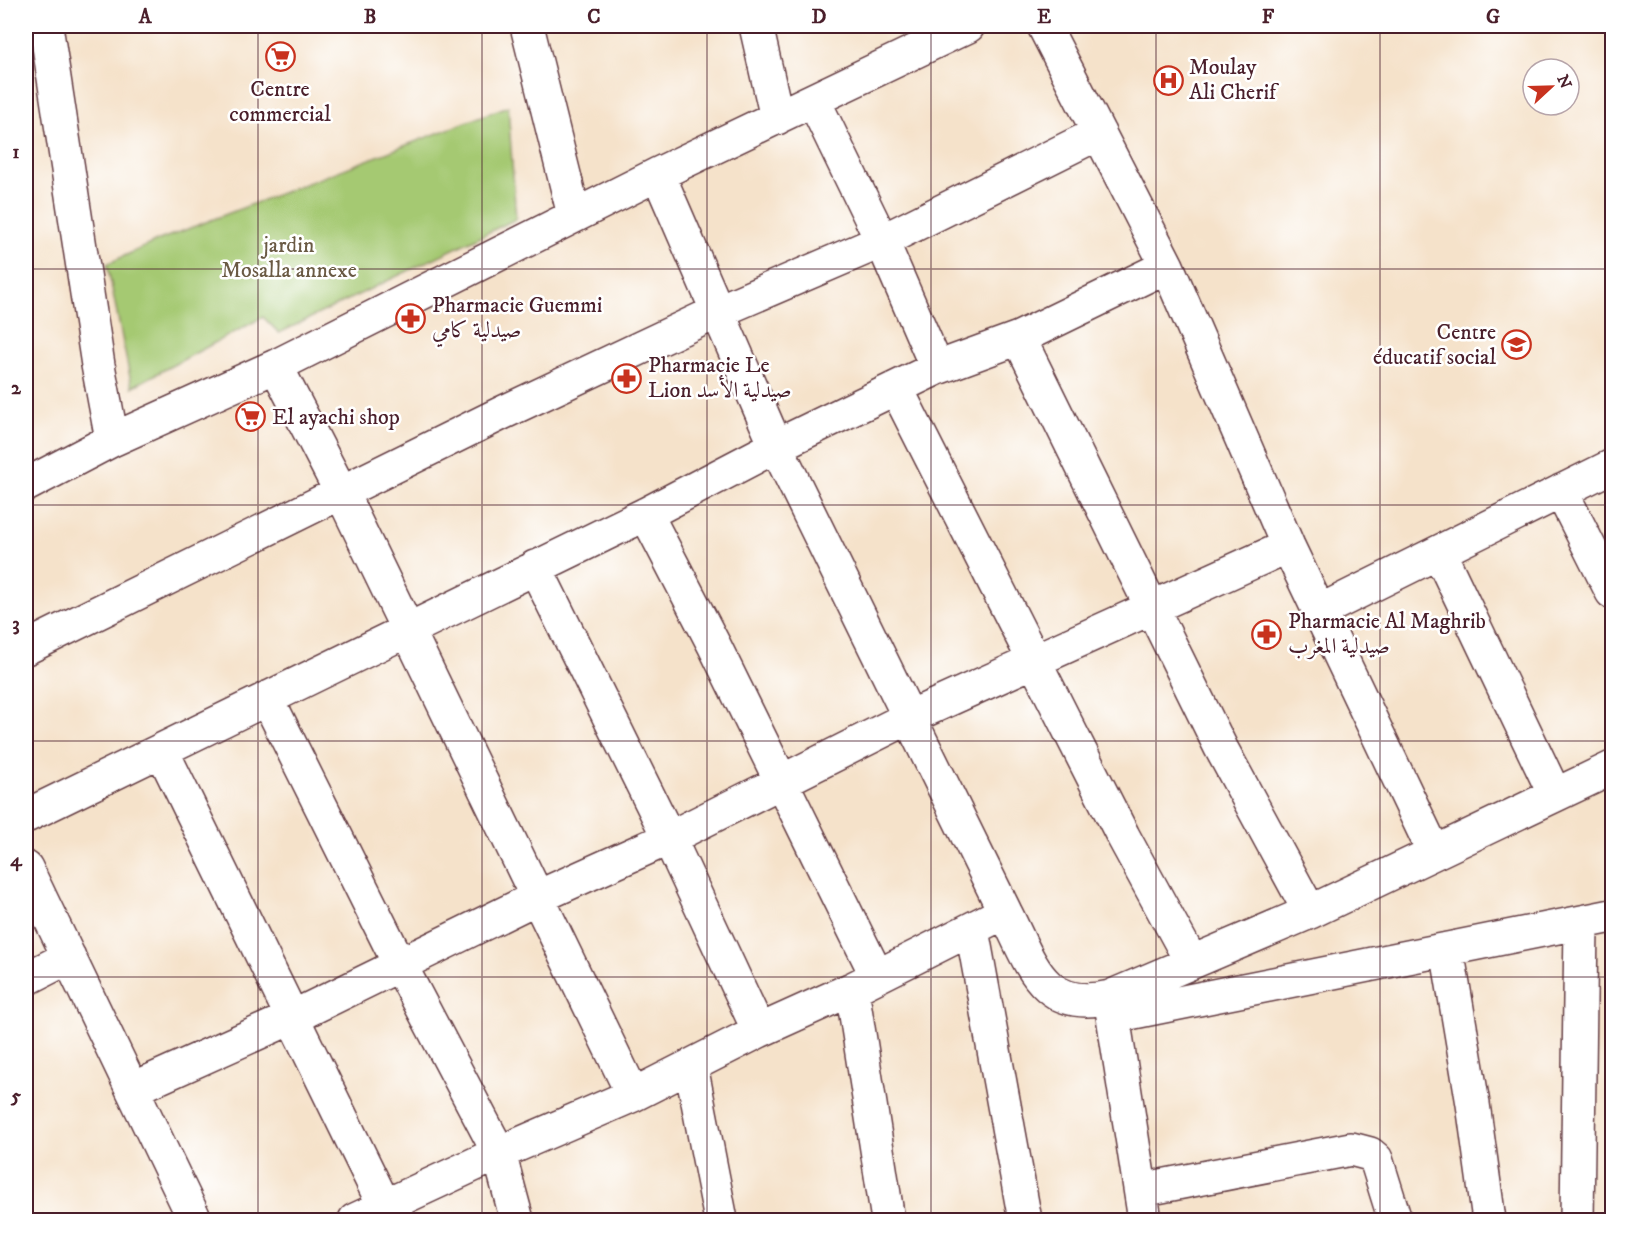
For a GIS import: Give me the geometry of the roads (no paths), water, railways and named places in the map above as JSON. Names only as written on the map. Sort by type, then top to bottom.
[{"type":"street","points":[[46,26],[98,365],[112,441]]},
{"type":"street","points":[[527,26],[574,215]]},
{"type":"street","points":[[756,26],[777,118]]},
{"type":"street","points":[[26,485],[112,441],[276,366],[658,174],[968,26]]},
{"type":"street","points":[[1044,26],[1167,266],[1318,612],[1434,852]]},
{"type":"street","points":[[814,101],[882,242],[937,368]]},
{"type":"street","points":[[26,648],[342,494],[502,413],[719,311],[882,242],[1099,133]]},
{"type":"street","points":[[658,174],[776,446],[1005,912],[1045,986],[1060,997],[1094,1001],[1112,1006],[1447,949],[1612,916]]},
{"type":"street","points":[[26,816],[646,514],[776,446],[937,368],[1019,338],[1167,266]]},
{"type":"street","points":[[1019,338],[1221,748],[1310,912]]},
{"type":"street","points":[[276,366],[342,494],[633,1095]]},
{"type":"street","points":[[896,388],[1191,962]]},
{"type":"street","points":[[1318,612],[1612,466]]},
{"type":"street","points":[[1561,491],[1612,592]]},
{"type":"street","points":[[646,514],[714,645],[779,782],[865,983],[888,1221]]},
{"type":"street","points":[[133,1089],[291,1018],[538,897],[669,838],[910,717],[1288,546]]},
{"type":"street","points":[[1439,552],[1555,795]]},
{"type":"street","points":[[535,567],[669,838],[759,1031]]},
{"type":"street","points":[[267,698],[400,965],[499,1153],[517,1221]]},
{"type":"street","points":[[162,751],[385,1208]]},
{"type":"street","points":[[1112,1006],[1191,962],[1310,912],[1612,768]]},
{"type":"street","points":[[26,868],[195,1221]]},
{"type":"street","points":[[355,1221],[499,1153],[633,1095],[759,1031],[865,983],[1005,912]]},
{"type":"street","points":[[1577,1221],[1581,924]]},
{"type":"street","points":[[972,930],[1025,1221]]},
{"type":"street","points":[[1447,949],[1473,1104],[1489,1221]]},
{"type":"street","points":[[26,979],[69,957]]},
{"type":"street","points":[[1112,1006],[1143,1205],[1351,1149],[1370,1154],[1376,1159],[1395,1221]]},
{"type":"street","points":[[691,1066],[721,1221]]},
{"type":"place","name":"Centre commercial","points":[[280,57]]},
{"type":"place","name":"Moulay Ali Cherif","points":[[1168,80]]},
{"type":"place","name":"Pharmacie Guemmi صيدلية كامي","points":[[411,318]]},
{"type":"place","name":"Centre éducatif social","points":[[1517,345]]},
{"type":"place","name":"Pharmacie Le Lion صيدلية الأسد","points":[[627,378]]},
{"type":"place","name":"El ayachi shop","points":[[251,417]]},
{"type":"place","name":"Pharmacie Al Maghrib صيدلية المغرب","points":[[1267,634]]},
{"type":"park label","name":"jardin Mosalla annexe","points":[[289,258]]}]
